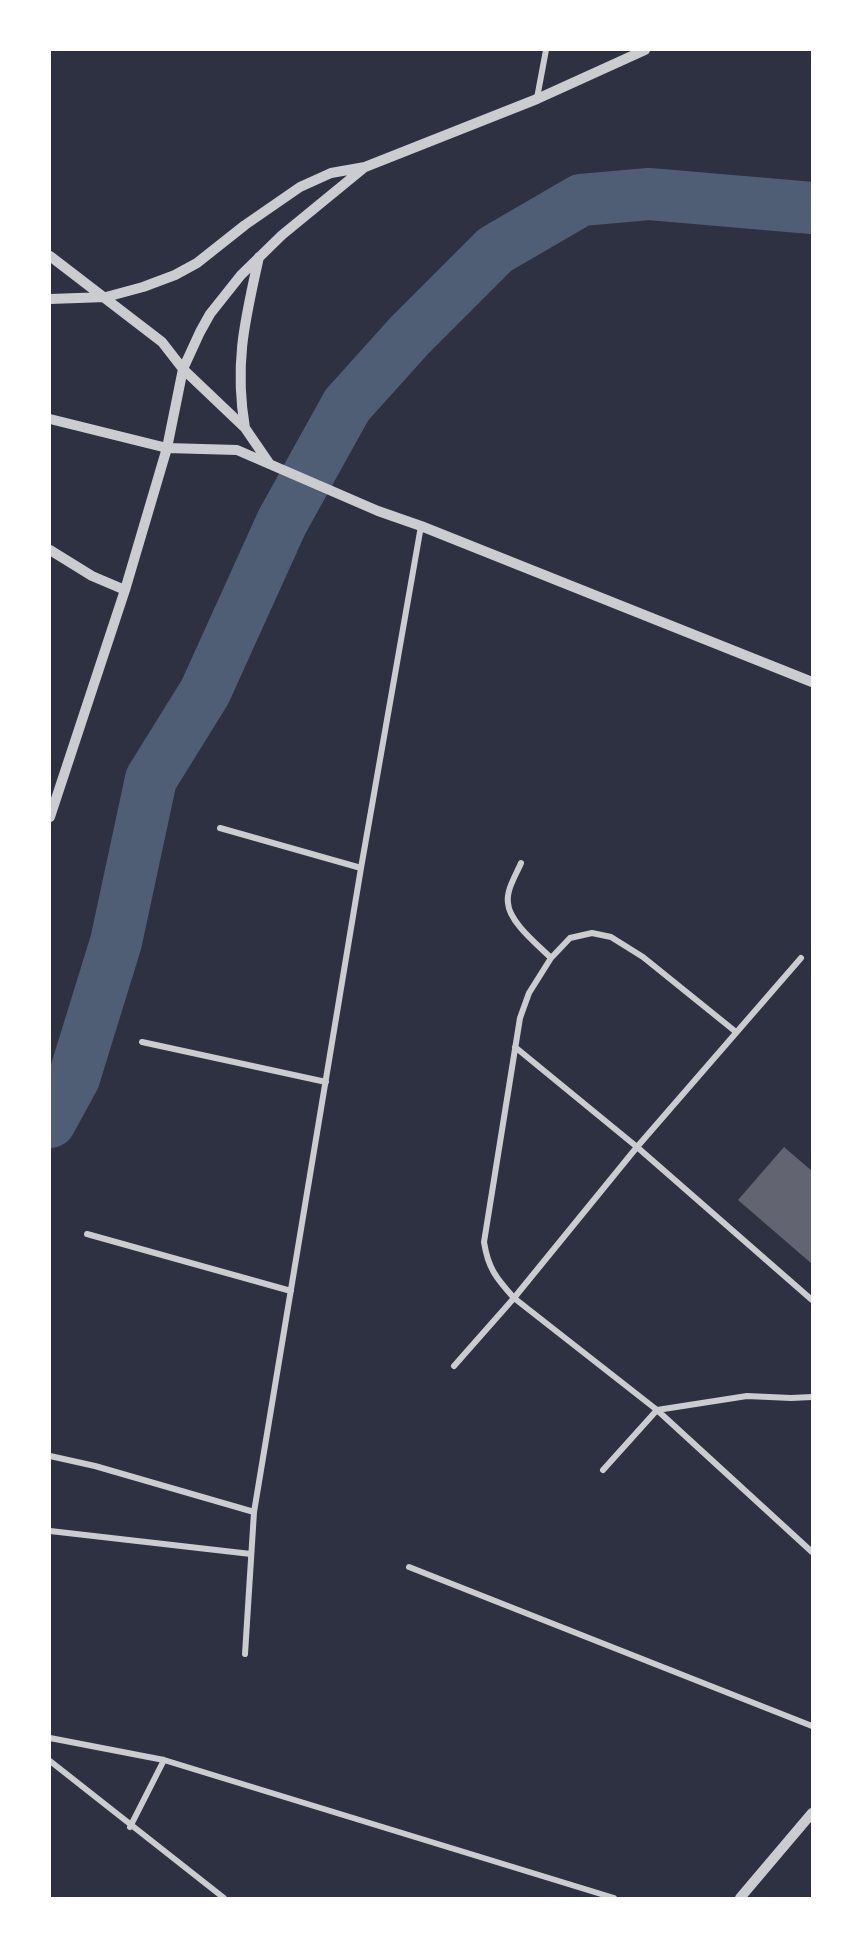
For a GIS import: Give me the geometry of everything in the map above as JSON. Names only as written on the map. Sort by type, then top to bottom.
[{"type":"street","points":[[537,99],[546,50]]},
{"type":"street","points":[[50,299],[106,297],[175,275],[197,262],[244,225],[300,187],[331,173],[365,166],[537,99],[645,50]]},
{"type":"street","points":[[50,817],[125,590],[167,448],[183,369],[200,332],[210,314],[241,275],[282,235],[365,166]]},
{"type":"street","points":[[50,256],[162,342],[183,369],[245,428],[269,464]]},
{"type":"street","points":[[245,428],[240,400],[243,330],[259,257]]},
{"type":"street","points":[[50,420],[167,448],[237,450],[378,511],[813,682]]},
{"type":"street","points":[[246,1654],[254,1512],[361,868],[421,526]]},
{"type":"street","points":[[50,550],[92,576],[125,590]]},
{"type":"street","points":[[220,828],[361,868]]},
{"type":"street","points":[[521,863],[507,902],[510,913],[520,927],[551,958]]},
{"type":"street","points":[[736,1032],[643,957],[611,937],[592,933],[570,938],[551,958],[529,993],[520,1018],[484,1242],[486,1259],[495,1277],[514,1298],[657,1410],[813,1552]]},
{"type":"street","points":[[453,1366],[514,1298],[637,1147],[801,957]]},
{"type":"street","points":[[142,1042],[326,1082]]},
{"type":"street","points":[[515,1047],[637,1147],[813,1300]]},
{"type":"street","points":[[87,1234],[291,1291]]},
{"type":"street","points":[[603,1470],[657,1410],[747,1396],[813,1397]]},
{"type":"street","points":[[50,1456],[94,1466],[254,1512]]},
{"type":"street","points":[[50,1531],[251,1554]]},
{"type":"street","points":[[409,1567],[813,1726]]},
{"type":"street","points":[[50,1738],[164,1760],[614,1899]]},
{"type":"street","points":[[130,1827],[164,1760]]},
{"type":"street","points":[[50,1761],[130,1827],[224,1899]]},
{"type":"street","points":[[740,1899],[813,1813]]},
{"type":"building","points":[[784,1147],[812,1171],[812,1264],[738,1200]]},
{"type":"waterway","points":[[50,1122],[74,1078],[116,942],[151,779],[205,692],[282,522],[347,405],[410,335],[495,250],[581,200],[649,194],[812,208]]}]
